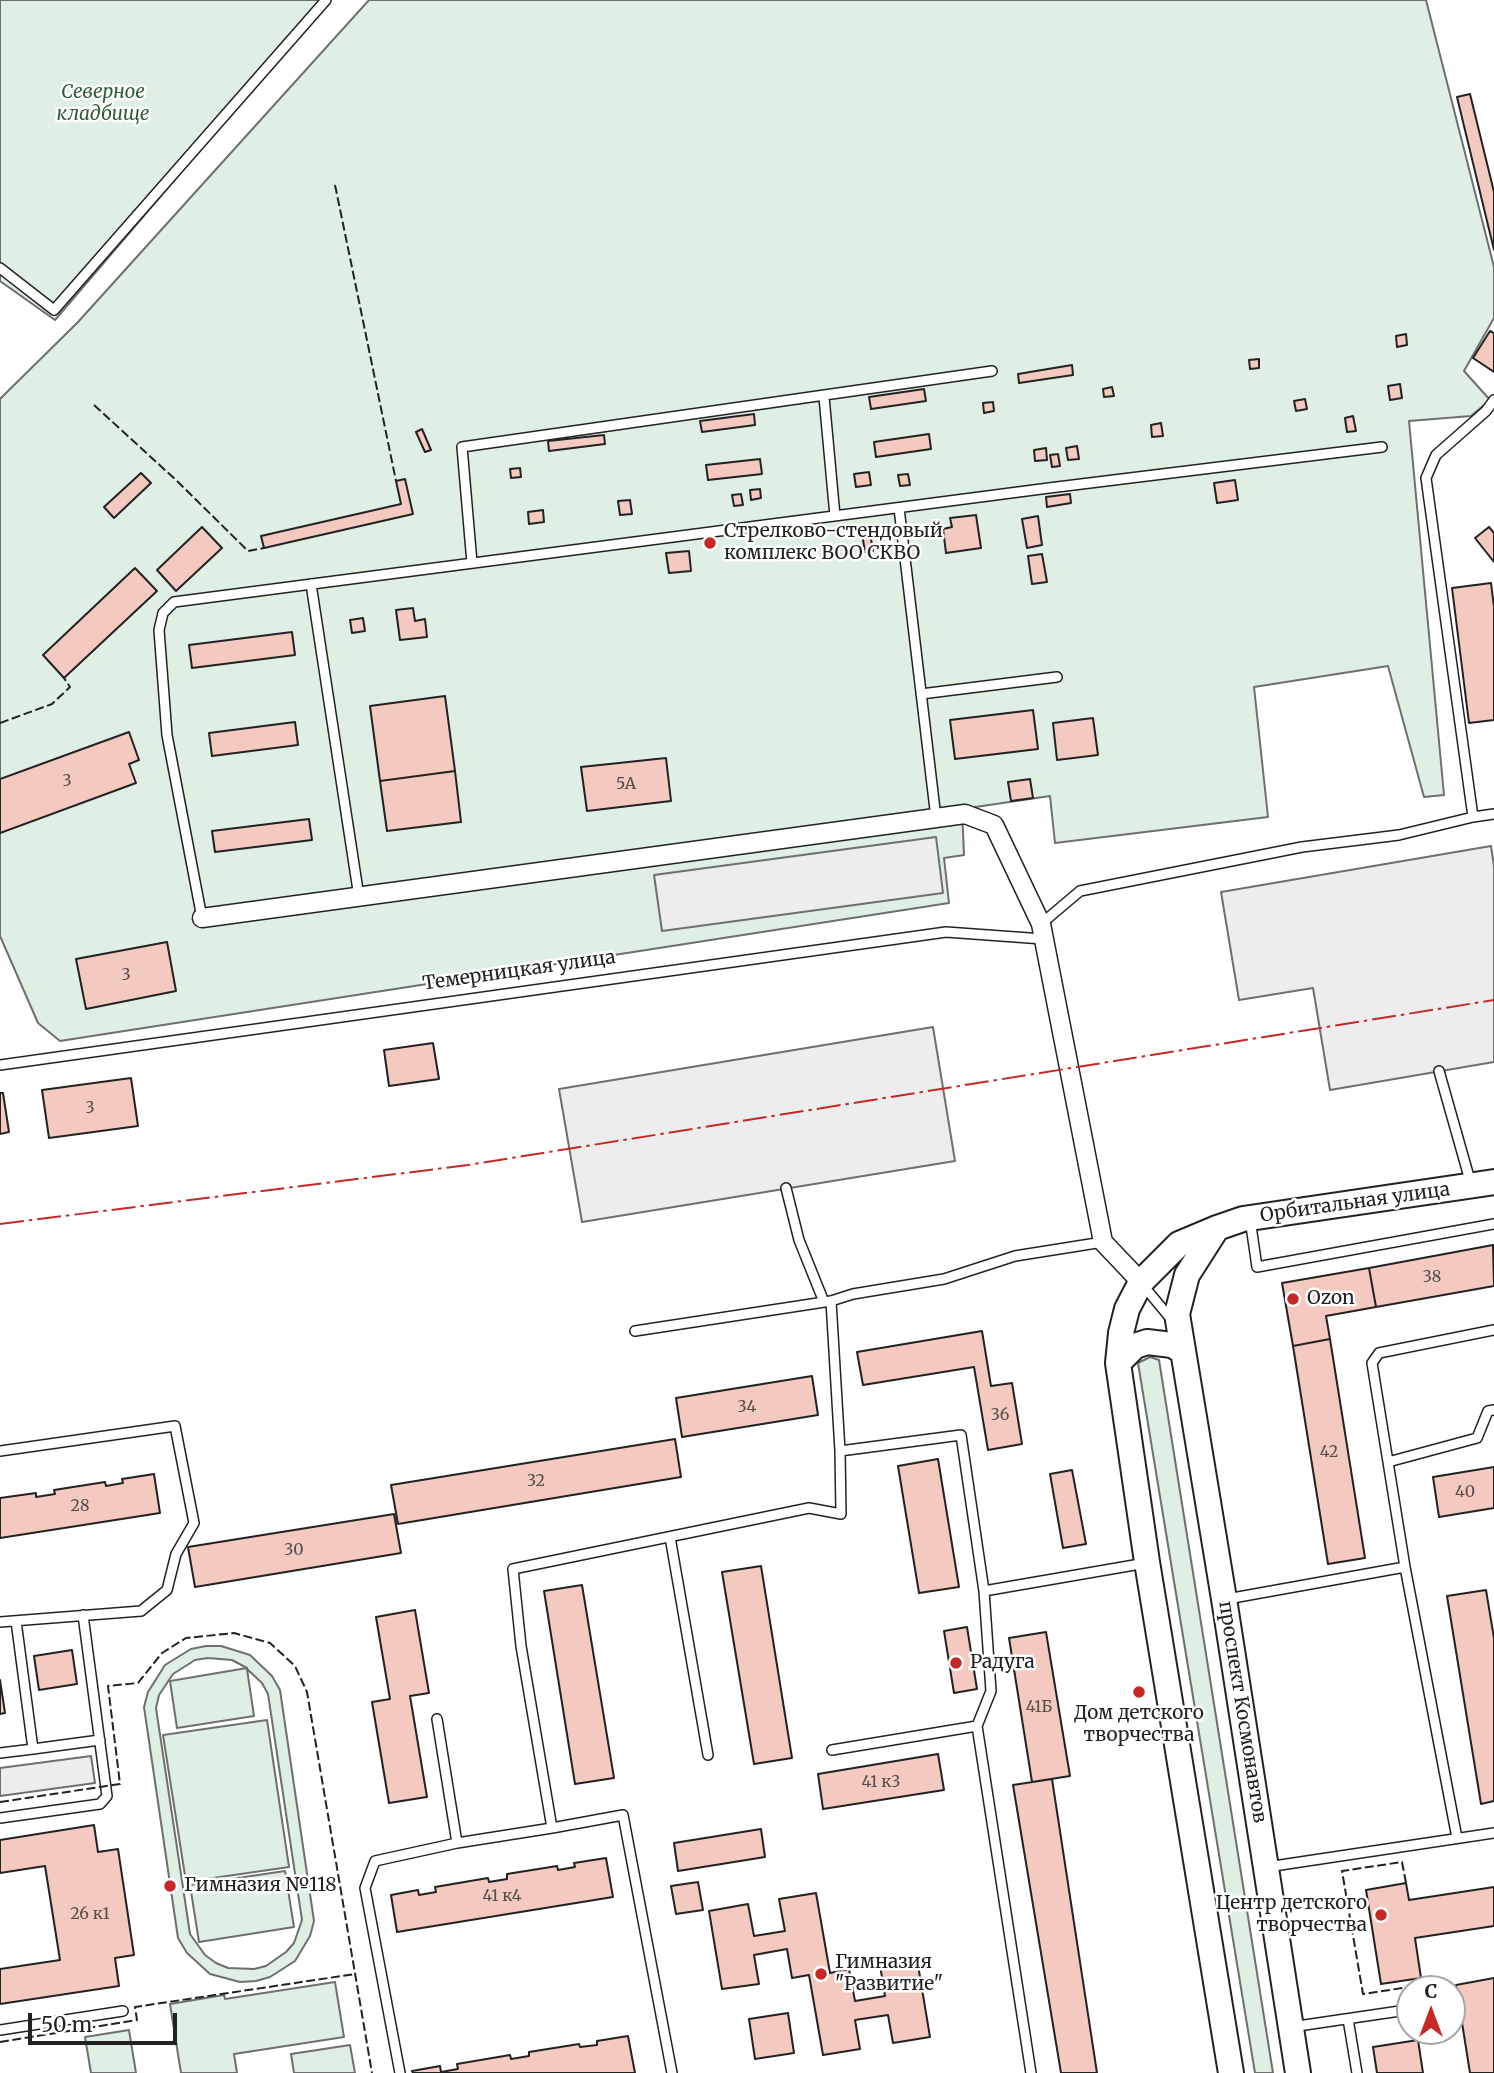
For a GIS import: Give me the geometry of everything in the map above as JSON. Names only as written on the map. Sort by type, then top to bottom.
[{"type":"main road","name":"Орбитальная улица","points":[[1217,1228],[1250,1218],[1483,1184]]},
{"type":"main road","points":[[1217,1228],[1179,1244],[1141,1282],[1127,1309],[1118,1363],[1147,1562],[1231,2073]]},
{"type":"main road","name":"проспект Космонавтов","points":[[1217,1228],[1187,1275],[1177,1314],[1298,2073]]},
{"type":"main road","points":[[1118,1363],[1125,1353],[1135,1346],[1147,1342],[1172,1345],[1180,1340]]},
{"type":"street","points":[[202,918],[965,814],[994,825],[1042,932],[1102,1242],[1141,1282]]},
{"type":"lane","points":[[0,268],[54,310],[322,4],[310,0]]},
{"type":"lane","points":[[472,564],[462,447],[992,371]]},
{"type":"lane","points":[[824,397],[835,516]]},
{"type":"lane","points":[[1473,817],[1426,478],[1436,455],[1486,411],[1494,400]]},
{"type":"lane","points":[[202,918],[167,735],[159,630],[163,614],[174,602],[1382,447]]},
{"type":"lane","points":[[899,508],[936,818]]},
{"type":"lane","points":[[311,584],[359,897]]},
{"type":"lane","points":[[921,694],[1057,677]]},
{"type":"lane","points":[[1042,932],[1080,891],[1302,847],[1399,835],[1494,814]]},
{"type":"lane","name":"Темерницкая улица","points":[[0,1065],[946,932],[1042,932]]},
{"type":"lane","points":[[1439,1072],[1483,1184]]},
{"type":"lane","points":[[552,1828],[521,1646],[513,1569],[810,1508],[841,1514],[840,1451],[827,1301],[799,1240],[786,1188]]},
{"type":"lane","points":[[1250,1218],[1257,1267],[1494,1224]]},
{"type":"lane","points":[[635,1331],[827,1301],[944,1279],[1015,1256],[1102,1242]]},
{"type":"lane","points":[[1141,1282],[1180,1340]]},
{"type":"lane","points":[[1457,1838],[1405,1567],[1371,1363],[1378,1353],[1494,1330]]},
{"type":"lane","points":[[1388,1462],[1477,1438],[1488,1411],[1494,1410]]},
{"type":"lane","points":[[0,1451],[175,1426],[194,1522],[176,1554],[167,1590],[141,1611],[0,1622]]},
{"type":"lane","points":[[840,1451],[961,1435],[984,1591],[991,1691],[977,1726],[1031,2073]]},
{"type":"lane","points":[[670,1537],[708,1755]]},
{"type":"lane","points":[[984,1591],[1147,1562]]},
{"type":"lane","points":[[1224,1600],[1405,1567]]},
{"type":"lane","points":[[0,1818],[100,1804],[107,1796],[83,1615]]},
{"type":"lane","points":[[16,1621],[33,1749]]},
{"type":"lane","points":[[437,1719],[457,1843]]},
{"type":"lane","points":[[832,1750],[977,1726]]},
{"type":"lane","points":[[0,1754],[100,1740]]},
{"type":"lane","points":[[400,2073],[365,1888],[375,1861],[457,1843],[623,1815],[672,2073]]},
{"type":"lane","points":[[1266,1868],[1494,1833]]},
{"type":"lane","points":[[0,2030],[124,2011]]},
{"type":"lane","points":[[1291,2027],[1396,2012]]},
{"type":"lane","points":[[1348,2019],[1357,2073]]},
{"type":"green space","name":"Северное кладбище","points":[[0,0],[328,0],[55,320],[0,281]]},
{"type":"green space","name":"Стрелково-стендовый комплекс ВОО СКВО","points":[[369,0],[1426,0],[1494,267],[1494,318],[1464,371],[1490,400],[1471,416],[1409,421],[1444,795],[1424,797],[1388,666],[1254,687],[1268,817],[1055,843],[1050,796],[962,809],[964,855],[944,858],[949,903],[60,1041],[38,1023],[0,936],[0,399],[78,322]]},
{"type":"green space","points":[[1150,1357],[1159,1360],[1273,2073],[1255,2073],[1138,1363]]},
{"type":"green space","points":[[221,1646],[250,1655],[272,1676],[280,1690],[314,1921],[310,1936],[295,1961],[270,1977],[256,1981],[240,1982],[210,1974],[187,1953],[178,1938],[144,1707],[148,1692],[165,1665],[191,1649]],"holes":[[[195,1660],[232,1660],[247,1668],[170,1681],[177,1728],[254,1716],[247,1669],[262,1683],[268,1694],[302,1920],[294,1943],[286,1952],[266,1966],[254,1969],[228,1968],[216,1963],[205,1955],[190,1934],[156,1708],[159,1695],[173,1674]]]},
{"type":"green space","points":[[267,1720],[289,1867],[186,1882],[163,1735]]},
{"type":"green space","points":[[285,1871],[294,1927],[199,1942],[190,1885]]},
{"type":"green space","points":[[335,1982],[344,2037],[234,2054],[237,2073],[181,2073],[170,2004],[224,1995],[225,1999]]},
{"type":"green space","points":[[129,2030],[136,2073],[91,2073],[85,2037]]},
{"type":"green space","points":[[350,2045],[355,2073],[294,2073],[291,2054]]},
{"type":"shaded area","points":[[936,837],[943,893],[662,931],[654,875]]},
{"type":"shaded area","points":[[1491,846],[1494,866],[1494,1062],[1330,1090],[1313,988],[1239,1000],[1221,892]]},
{"type":"shaded area","points":[[933,1027],[955,1161],[582,1222],[559,1089]]},
{"type":"shaded area","points":[[91,1756],[95,1783],[0,1796],[0,1768]]},
{"type":"building","points":[[1470,94],[1494,192],[1494,250],[1457,97]]},
{"type":"building","points":[[1490,331],[1494,333],[1494,372],[1473,358]]},
{"type":"building","points":[[1406,334],[1407,345],[1397,347],[1396,336]]},
{"type":"building","points":[[1259,359],[1259,368],[1250,369],[1249,360]]},
{"type":"building","points":[[1072,365],[1073,375],[1019,383],[1018,374]]},
{"type":"building","points":[[1400,384],[1402,398],[1390,400],[1388,386]]},
{"type":"building","points":[[1112,387],[1114,396],[1104,397],[1103,389]]},
{"type":"building","points":[[924,389],[926,401],[871,409],[869,397]]},
{"type":"building","points":[[1305,399],[1307,409],[1296,411],[1294,401]]},
{"type":"building","points":[[993,402],[994,411],[984,413],[983,403]]},
{"type":"building","points":[[754,414],[755,425],[702,432],[700,421]]},
{"type":"building","points":[[1353,416],[1356,431],[1347,432],[1345,418]]},
{"type":"building","points":[[1161,423],[1163,436],[1152,437],[1151,425]]},
{"type":"building","points":[[422,429],[431,450],[425,452],[416,432]]},
{"type":"building","points":[[929,434],[931,449],[876,457],[874,442]]},
{"type":"building","points":[[604,435],[605,444],[549,451],[548,441]]},
{"type":"building","points":[[1077,446],[1079,459],[1068,460],[1066,448]]},
{"type":"building","points":[[1046,448],[1047,460],[1035,461],[1034,450]]},
{"type":"building","points":[[1058,454],[1060,466],[1052,467],[1050,455]]},
{"type":"building","points":[[760,459],[762,474],[708,480],[706,465]]},
{"type":"building","points":[[520,468],[521,477],[511,478],[510,469]]},
{"type":"building","points":[[869,472],[871,485],[856,487],[854,474]]},
{"type":"building","points":[[141,473],[151,483],[114,518],[104,507]]},
{"type":"building","points":[[908,474],[910,485],[900,486],[898,475]]},
{"type":"building","points":[[405,479],[413,514],[264,548],[261,536],[401,504],[396,481]]},
{"type":"building","points":[[1235,480],[1238,500],[1217,503],[1214,483]]},
{"type":"building","points":[[760,489],[761,498],[751,500],[750,490]]},
{"type":"building","points":[[741,494],[743,505],[734,506],[732,495]]},
{"type":"building","points":[[1070,494],[1071,503],[1047,507],[1046,497]]},
{"type":"building","points":[[630,500],[632,514],[620,515],[618,501]]},
{"type":"building","points":[[543,510],[544,522],[529,524],[528,512]]},
{"type":"building","points":[[976,515],[981,548],[946,553],[943,529],[952,527],[950,518]]},
{"type":"building","points":[[1038,516],[1042,545],[1027,548],[1022,519]]},
{"type":"building","points":[[202,527],[222,548],[176,591],[157,570]]},
{"type":"building","points":[[1489,527],[1494,533],[1494,562],[1475,538]]},
{"type":"building","points":[[870,533],[873,551],[865,552],[862,534]]},
{"type":"building","points":[[689,551],[691,571],[669,573],[666,553]]},
{"type":"building","points":[[1042,554],[1047,582],[1032,584],[1028,556]]},
{"type":"building","points":[[135,568],[157,591],[64,678],[43,655]]},
{"type":"building","points":[[1491,583],[1494,607],[1494,720],[1469,723],[1452,588]]},
{"type":"building","points":[[413,608],[415,621],[425,619],[427,637],[400,640],[396,610]]},
{"type":"building","points":[[363,618],[365,631],[352,633],[350,620]]},
{"type":"building","points":[[292,632],[295,655],[192,668],[189,645]]},
{"type":"building","points":[[445,696],[455,771],[380,781],[370,706]]},
{"type":"building","points":[[1033,710],[1038,749],[955,759],[950,720]]},
{"type":"building","points":[[1093,718],[1098,755],[1057,760],[1053,723]]},
{"type":"building","points":[[295,722],[298,745],[212,756],[209,733]]},
{"type":"building","points":[[129,732],[139,760],[129,764],[136,783],[0,833],[0,779]]},
{"type":"building","points":[[666,758],[671,801],[587,811],[581,767]]},
{"type":"building","points":[[455,771],[461,822],[387,831],[380,781]]},
{"type":"building","points":[[1030,779],[1033,798],[1011,801],[1008,782]]},
{"type":"building","points":[[309,819],[312,840],[215,852],[212,831]]},
{"type":"building","points":[[167,942],[176,991],[86,1009],[76,959]]},
{"type":"building","points":[[433,1043],[439,1079],[389,1086],[384,1050]]},
{"type":"building","points":[[131,1078],[138,1126],[49,1138],[42,1090]]},
{"type":"building","points":[[0,1093],[3,1093],[9,1132],[0,1134]]},
{"type":"building","points":[[1493,1245],[1494,1286],[1376,1307],[1369,1268]]},
{"type":"building","points":[[1369,1268],[1376,1307],[1326,1316],[1330,1339],[1293,1346],[1282,1283]]},
{"type":"building","points":[[982,1331],[991,1386],[1012,1383],[1022,1444],[988,1450],[974,1367],[863,1385],[857,1352]]},
{"type":"building","points":[[1330,1339],[1365,1558],[1328,1564],[1293,1346]]},
{"type":"building","points":[[812,1376],[818,1415],[682,1437],[676,1398]]},
{"type":"building","points":[[675,1439],[681,1477],[398,1524],[391,1485]]},
{"type":"building","points":[[938,1459],[959,1587],[919,1593],[898,1466]]},
{"type":"building","points":[[1494,1467],[1494,1508],[1439,1517],[1433,1477]]},
{"type":"building","points":[[1072,1470],[1086,1544],[1063,1548],[1050,1474]]},
{"type":"building","points":[[154,1474],[160,1513],[0,1538],[0,1498],[36,1493],[36,1497],[55,1494],[54,1490],[105,1482],[106,1486],[123,1483],[122,1479]]},
{"type":"building","points":[[394,1514],[401,1553],[195,1587],[188,1547]]},
{"type":"building","points":[[761,1566],[792,1758],[754,1764],[722,1572]]},
{"type":"building","points":[[582,1585],[614,1778],[575,1784],[544,1591]]},
{"type":"building","points":[[1486,1590],[1494,1638],[1494,1801],[1481,1804],[1447,1596]]},
{"type":"building","points":[[415,1610],[429,1693],[410,1696],[427,1797],[389,1803],[372,1702],[390,1699],[376,1617]]},
{"type":"building","points":[[967,1627],[977,1689],[954,1693],[944,1631]]},
{"type":"building","points":[[1046,1632],[1070,1776],[1032,1782],[1009,1638]]},
{"type":"building","points":[[72,1650],[77,1684],[39,1690],[34,1656]]},
{"type":"building","points":[[0,1680],[5,1713],[0,1714]]},
{"type":"building","points":[[938,1754],[944,1790],[823,1809],[818,1774]]},
{"type":"building","points":[[1052,1779],[1097,2073],[1061,2073],[1013,1785]]},
{"type":"building","points":[[94,1825],[98,1852],[118,1849],[134,1955],[115,1958],[119,1986],[0,2004],[0,1969],[60,1960],[45,1866],[0,1873],[0,1840]]},
{"type":"building","points":[[761,1829],[765,1857],[678,1871],[674,1843]]},
{"type":"building","points":[[606,1858],[613,1897],[397,1932],[391,1895],[418,1890],[419,1895],[436,1892],[435,1887],[488,1878],[489,1882],[507,1879],[507,1874],[557,1866],[558,1870],[575,1867],[574,1863]]},
{"type":"building","points":[[698,1882],[703,1910],[676,1914],[671,1886]]},
{"type":"building","points":[[1406,1883],[1409,1900],[1494,1887],[1494,1926],[1415,1938],[1421,1975],[1396,1975],[1396,1982],[1381,1984],[1366,1890]]},
{"type":"building","name":"Гимназия \"Развитие\"","points":[[816,1893],[830,1973],[849,1969],[855,2001],[885,1996],[880,1965],[917,1959],[930,2037],[893,2043],[888,2015],[855,2020],[860,2049],[823,2055],[809,1975],[792,1978],[787,1949],[754,1955],[759,1984],[722,1989],[709,1911],[748,1904],[754,1936],[785,1931],[779,1899]]},
{"type":"building","points":[[1494,1978],[1494,2073],[1470,2073],[1466,2045],[1466,1983]]},
{"type":"building","points":[[788,2013],[794,2053],[755,2059],[749,2019]]},
{"type":"building","points":[[628,2036],[635,2073],[413,2073],[412,2071],[440,2066],[441,2072],[458,2069],[457,2064],[510,2055],[511,2059],[529,2056],[529,2052],[579,2044],[580,2047],[597,2045],[597,2041]]},
{"type":"building","points":[[1396,2043],[1419,2045],[1423,2073],[1377,2073],[1373,2047]]},
{"type":"fence","points":[[335,185],[396,481]]},
{"type":"fence","points":[[94,405],[248,551],[264,548]]},
{"type":"fence","points":[[0,723],[52,704],[70,687],[64,678]]},
{"type":"fence","points":[[0,1802],[120,1784],[108,1686],[138,1683],[162,1653],[186,1638],[234,1633],[270,1643],[295,1666],[307,1692],[372,2073]]},
{"type":"fence","points":[[1396,1989],[1363,1994],[1342,1871],[1402,1862],[1406,1883]]},
{"type":"fence","points":[[0,2042],[137,2020],[135,2007],[355,1974]]},
{"type":"power","points":[[0,1224],[468,1165],[1494,1000]]},
{"type":"place","name":"Стрелково-стендовый комплекс ВОО СКВО","points":[[710,543]]},
{"type":"place","name":"Ozon","points":[[1293,1299]]},
{"type":"place","name":"Радуга","points":[[956,1663]]},
{"type":"place","name":"Дом детского творчества","points":[[1139,1692]]},
{"type":"place","name":"Гимназия №118","points":[[170,1886]]},
{"type":"place","name":"Центр детского творчества","points":[[1381,1915]]},
{"type":"place","name":"Гимназия \"Развитие\"","points":[[821,1974]]}]
